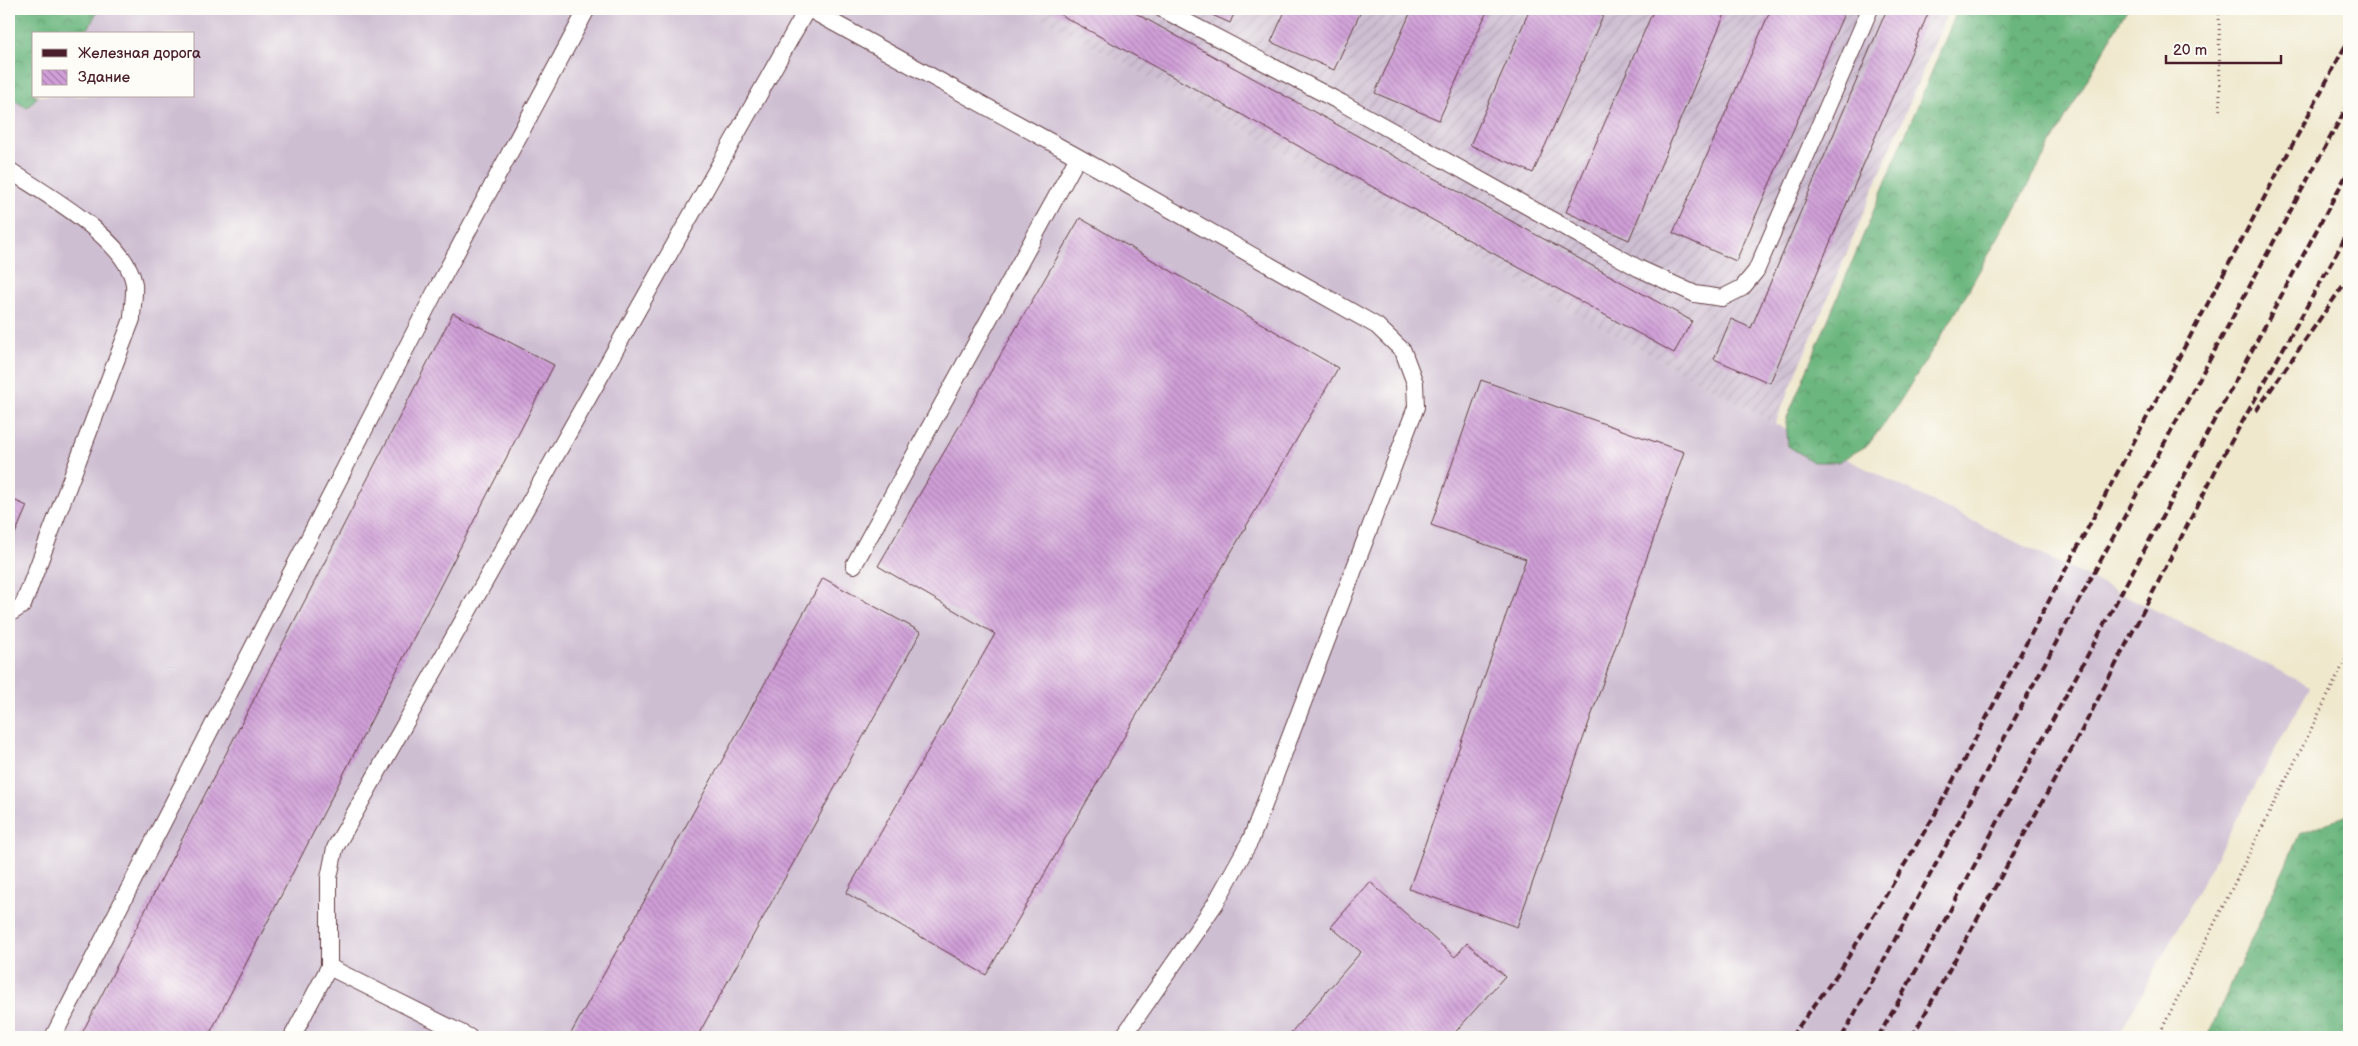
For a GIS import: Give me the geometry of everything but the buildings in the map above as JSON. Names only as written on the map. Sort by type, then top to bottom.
[{"type":"lane","points":[[53,1037],[430,302],[588,9]]},
{"type":"lane","points":[[292,1037],[329,967],[329,878],[335,848],[808,9],[1078,157],[1377,326],[1403,351],[1415,383],[1416,407],[1251,839],[1215,904],[1124,1037]]},
{"type":"lane","points":[[1162,9],[1342,103],[1638,268],[1695,294],[1722,298],[1742,288],[1756,271],[1870,9]]},
{"type":"lane","points":[[854,565],[1078,157]]},
{"type":"lane","points":[[9,170],[103,235],[124,259],[134,284],[132,319],[23,605],[9,614]]},
{"type":"lane","points":[[329,967],[469,1037]]},
{"type":"path","points":[[2219,9],[2220,110]]},
{"type":"path","points":[[2158,1037],[2349,653]]},
{"type":"shaded area","points":[[9,9],[1025,9],[1775,424],[2310,686],[2118,1037],[9,1037]]},
{"type":"shaded area","points":[[1025,9],[1949,9],[1775,424]]},
{"type":"green space","points":[[9,9],[99,9],[86,32],[32,32],[32,98],[36,98],[27,108],[9,97]]},
{"type":"green space","points":[[1958,9],[2127,9],[1955,314],[1897,406],[1868,445],[1838,462],[1813,462],[1788,446],[1786,420]]},
{"type":"green space","points":[[2349,815],[2349,1037],[2207,1037],[2300,833]]},
{"type":"railway","points":[[1791,1037],[1841,969],[1934,816],[2349,39]]},
{"type":"railway","points":[[1842,1037],[2349,103]]},
{"type":"railway","points":[[1878,1037],[1946,918],[2349,170]]},
{"type":"railway","points":[[1912,1037],[2081,732],[2221,460],[2349,231]]},
{"type":"railway","points":[[2256,411],[2349,277]]}]
